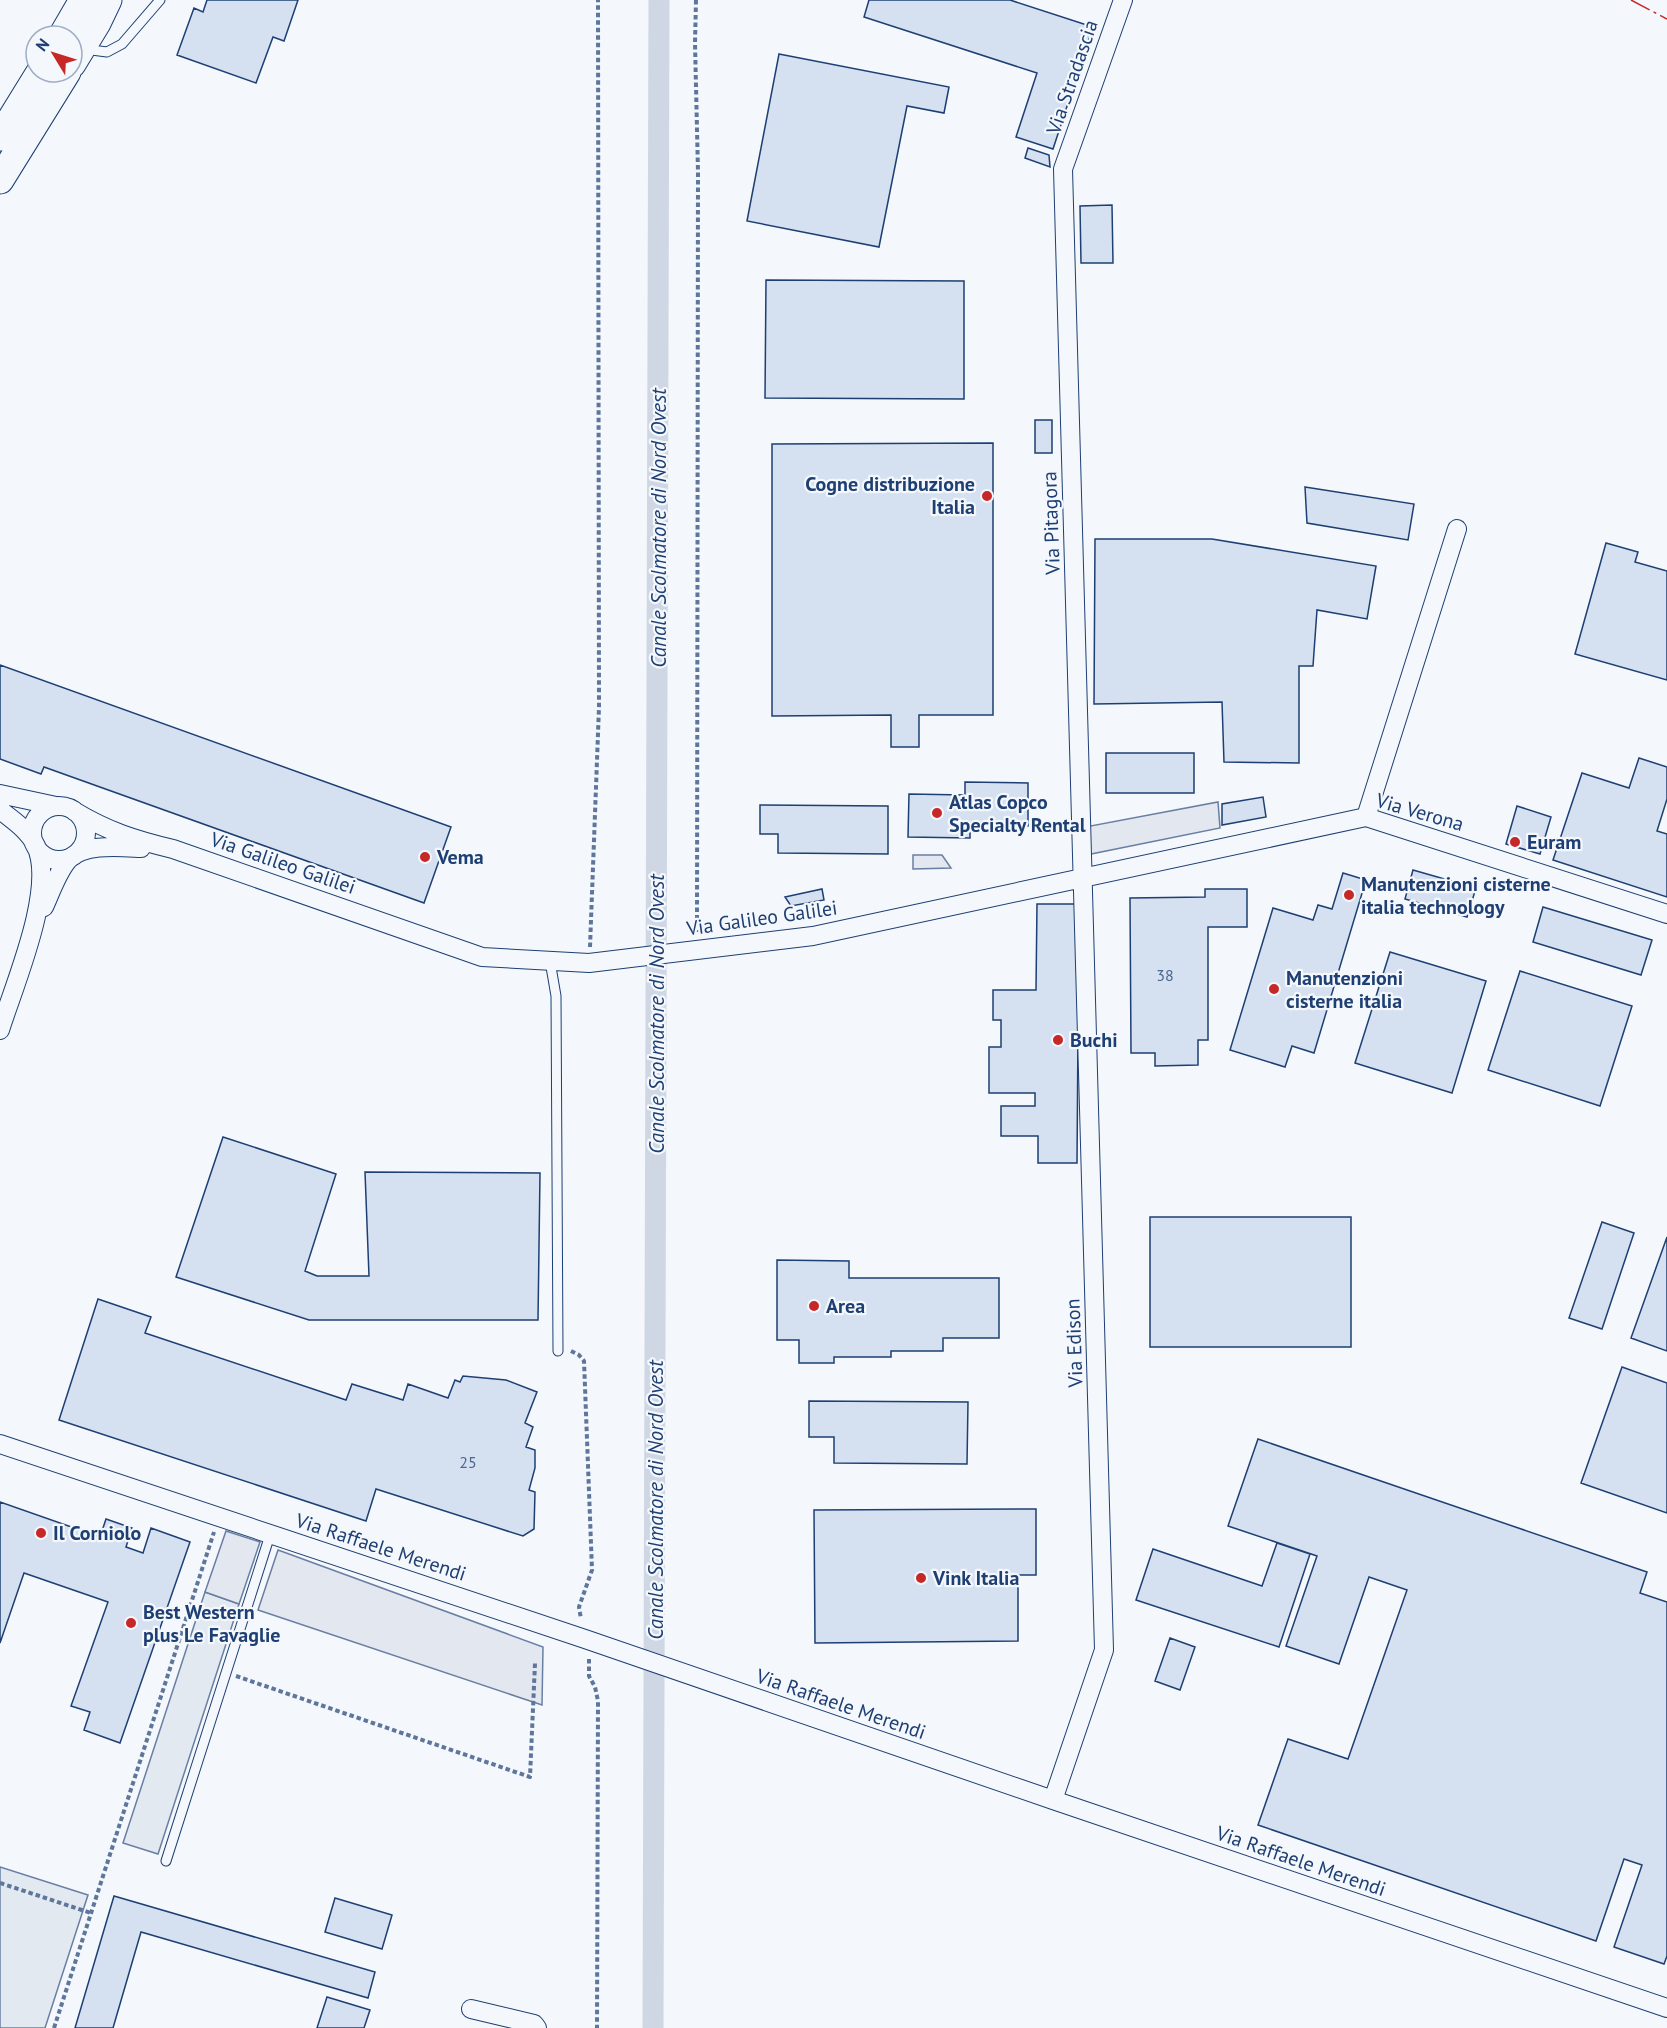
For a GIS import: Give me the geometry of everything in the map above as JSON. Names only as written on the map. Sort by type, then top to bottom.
[{"type":"main road","points":[[78,24],[83,0]]},
{"type":"main road","points":[[84,34],[102,11],[109,11],[116,0]]},
{"type":"main road","points":[[0,137],[33,84]]},
{"type":"main road","points":[[0,180],[60,84]]},
{"type":"street","name":"Via Stradascia","points":[[1063,169],[1123,0]]},
{"type":"street","name":"Via Pitagora","points":[[1063,169],[1084,877]]},
{"type":"street","points":[[1366,817],[1456,529]]},
{"type":"street","name":"Via Galileo Galilei","points":[[0,794],[68,808],[110,831],[138,841],[173,849],[482,957],[597,962],[813,936],[1084,877]]},
{"type":"street","points":[[0,1030],[33,927],[42,877],[32,834],[35,820],[48,808],[68,808],[83,820],[86,832],[84,844],[63,869],[33,927]]},
{"type":"street","points":[[0,810],[23,829],[44,855],[63,860],[73,856]]},
{"type":"street","name":"Via Verona","points":[[1084,877],[1366,817],[1667,914]]},
{"type":"street","name":"Via Galileo Galilei","points":[[73,856],[96,849],[127,847],[173,849]]},
{"type":"street","name":"Via Edison","points":[[1053,1800],[1104,1650],[1084,877]]},
{"type":"street","name":"Via Raffaele Merendi","points":[[0,1444],[593,1641],[1667,2008]]},
{"type":"street","points":[[471,2009],[534,2024],[537,2028]]},
{"type":"lane","points":[[84,51],[107,52],[122,44],[160,0]]},
{"type":"lane","points":[[550,961],[556,996],[558,1351]]},
{"type":"lane","points":[[166,1861],[270,1535]]},
{"type":"path","points":[[597,962],[593,897],[599,707],[598,0]]},
{"type":"path","points":[[690,951],[698,172],[696,0]]},
{"type":"path","points":[[558,1351],[571,1350],[584,1361],[592,1570],[579,1607],[593,1641],[589,1676],[595,1687],[598,1701],[597,2028]]},
{"type":"path","points":[[54,2028],[219,1517]]},
{"type":"path","points":[[226,1672],[530,1777],[535,1663]]},
{"type":"path","points":[[0,1883],[91,1912]]},
{"type":"shaded area","points":[[1218,802],[1220,828],[1086,855],[1085,827]]},
{"type":"shaded area","points":[[913,855],[942,855],[951,868],[913,869]]},
{"type":"shaded area","points":[[226,1531],[260,1542],[239,1604],[205,1592]]},
{"type":"shaded area","points":[[278,1550],[543,1647],[542,1705],[258,1610]]},
{"type":"shaded area","points":[[205,1592],[239,1604],[158,1854],[123,1843]]},
{"type":"shaded area","points":[[0,1867],[88,1895],[45,2028],[0,2028]]},
{"type":"building","points":[[207,0],[298,0],[284,41],[273,37],[256,83],[177,55],[194,8],[203,12]]},
{"type":"building","points":[[869,0],[1010,0],[1093,27],[1053,149],[1016,137],[1037,73],[864,17]]},
{"type":"building","points":[[779,54],[949,87],[944,113],[907,106],[879,247],[747,221]]},
{"type":"building","points":[[1028,148],[1049,155],[1050,167],[1025,158]]},
{"type":"building","points":[[1112,205],[1113,263],[1081,263],[1080,206]]},
{"type":"building","points":[[766,280],[964,281],[964,399],[765,398]]},
{"type":"building","points":[[1035,420],[1052,420],[1052,453],[1035,453]]},
{"type":"building","points":[[993,443],[993,715],[919,715],[919,747],[891,747],[891,715],[772,716],[772,444]]},
{"type":"building","points":[[1305,487],[1414,504],[1408,540],[1307,523]]},
{"type":"building","points":[[1095,539],[1212,539],[1376,566],[1367,619],[1317,610],[1313,666],[1299,666],[1299,763],[1224,762],[1222,702],[1094,704]]},
{"type":"building","points":[[1606,543],[1638,552],[1635,562],[1667,571],[1667,680],[1575,654]]},
{"type":"building","points":[[0,665],[451,827],[424,903],[44,767],[41,774],[0,759]]},
{"type":"building","points":[[1106,753],[1194,753],[1194,793],[1106,793]]},
{"type":"building","points":[[1639,758],[1667,767],[1667,799],[1657,831],[1667,834],[1667,897],[1553,860],[1582,773],[1629,788]]},
{"type":"building","points":[[965,782],[1028,783],[1028,826],[970,825],[970,838],[908,837],[909,794],[965,795]]},
{"type":"building","points":[[1263,797],[1266,817],[1222,825],[1222,804]]},
{"type":"building","points":[[760,805],[888,806],[888,854],[778,853],[778,834],[760,834]]},
{"type":"building","points":[[1517,806],[1551,817],[1540,854],[1506,844]]},
{"type":"building","points":[[1413,870],[1476,888],[1467,917],[1405,899]]},
{"type":"building","points":[[1343,873],[1366,880],[1314,1053],[1292,1046],[1285,1067],[1230,1050],[1273,908],[1313,920],[1318,905],[1332,909]]},
{"type":"building","points":[[822,889],[824,900],[791,906],[785,897]]},
{"type":"building","points":[[1205,889],[1247,889],[1247,927],[1208,927],[1208,1040],[1198,1040],[1198,1065],[1155,1066],[1155,1053],[1131,1053],[1130,898],[1205,897]]},
{"type":"building","points":[[1037,904],[1079,904],[1077,1163],[1038,1163],[1038,1136],[1001,1136],[1001,1106],[1035,1106],[1035,1093],[989,1093],[989,1047],[1001,1047],[1001,1020],[993,1020],[993,990],[1036,990]]},
{"type":"building","points":[[1543,907],[1652,940],[1641,975],[1533,942]]},
{"type":"building","points":[[1390,952],[1486,981],[1452,1093],[1355,1063]]},
{"type":"building","points":[[1520,971],[1632,1006],[1600,1106],[1488,1070]]},
{"type":"building","points":[[223,1137],[336,1174],[305,1271],[317,1276],[369,1276],[365,1172],[540,1173],[538,1320],[309,1320],[176,1277]]},
{"type":"building","points":[[1150,1217],[1351,1217],[1351,1347],[1150,1347]]},
{"type":"building","points":[[1602,1222],[1634,1233],[1602,1329],[1569,1318]]},
{"type":"building","points":[[1667,1237],[1667,1351],[1631,1338]]},
{"type":"building","points":[[777,1260],[849,1261],[849,1278],[999,1278],[999,1338],[943,1338],[943,1351],[891,1351],[891,1357],[834,1357],[834,1363],[799,1363],[799,1340],[777,1340]]},
{"type":"building","points":[[98,1299],[151,1317],[145,1333],[346,1400],[352,1384],[403,1400],[408,1384],[448,1398],[455,1380],[460,1382],[463,1376],[506,1380],[537,1392],[525,1423],[533,1427],[526,1447],[535,1450],[535,1468],[529,1490],[535,1492],[534,1529],[523,1536],[376,1489],[366,1521],[59,1420]]},
{"type":"building","points":[[1622,1367],[1667,1383],[1667,1513],[1581,1483]]},
{"type":"building","points":[[809,1401],[968,1402],[967,1464],[834,1463],[834,1437],[809,1437]]},
{"type":"building","points":[[1258,1439],[1647,1572],[1640,1593],[1667,1602],[1667,1956],[1664,1964],[1614,1947],[1642,1865],[1624,1859],[1596,1941],[1258,1825],[1288,1739],[1348,1759],[1407,1590],[1369,1577],[1339,1664],[1286,1646],[1317,1556],[1228,1526]]},
{"type":"building","name":"Best Western plus Le Favaglie","points":[[0,1502],[100,1537],[106,1519],[132,1528],[126,1547],[143,1553],[151,1528],[190,1542],[120,1743],[84,1730],[90,1712],[71,1706],[108,1602],[24,1573],[0,1643]]},
{"type":"building","points":[[1036,1509],[1036,1575],[1018,1575],[1018,1641],[815,1643],[814,1510]]},
{"type":"building","points":[[1277,1543],[1310,1554],[1279,1647],[1136,1600],[1153,1549],[1262,1586]]},
{"type":"building","points":[[1170,1638],[1195,1647],[1180,1690],[1155,1681]]},
{"type":"building","points":[[114,1896],[375,1972],[368,1998],[141,1932],[113,2028],[75,2028]]},
{"type":"building","points":[[335,1898],[392,1915],[382,1949],[325,1932]]},
{"type":"building","points":[[327,1997],[370,2010],[364,2028],[317,2028]]},
{"type":"waterway","name":"Canale Scolmatore di Nord Ovest","points":[[653,2028],[659,0]]},
{"type":"power","points":[[1631,0],[1667,19]]},
{"type":"place","name":"Cogne distribuzione Italia","points":[[987,496]]},
{"type":"place","name":"Atlas Copco Specialty Rental","points":[[937,813]]},
{"type":"place","name":"Euram","points":[[1515,842]]},
{"type":"place","name":"Vema","points":[[425,857]]},
{"type":"place","name":"Manutenzioni cisterne italia technology","points":[[1349,895]]},
{"type":"place","name":"Manutenzioni cisterne italia","points":[[1274,989]]},
{"type":"place","name":"Buchi","points":[[1058,1040]]},
{"type":"place","name":"Area","points":[[814,1306]]},
{"type":"place","name":"Il Corniolo","points":[[41,1533]]},
{"type":"place","name":"Vink Italia","points":[[921,1578]]},
{"type":"place","name":"Best Western plus Le Favaglie","points":[[131,1623]]}]
